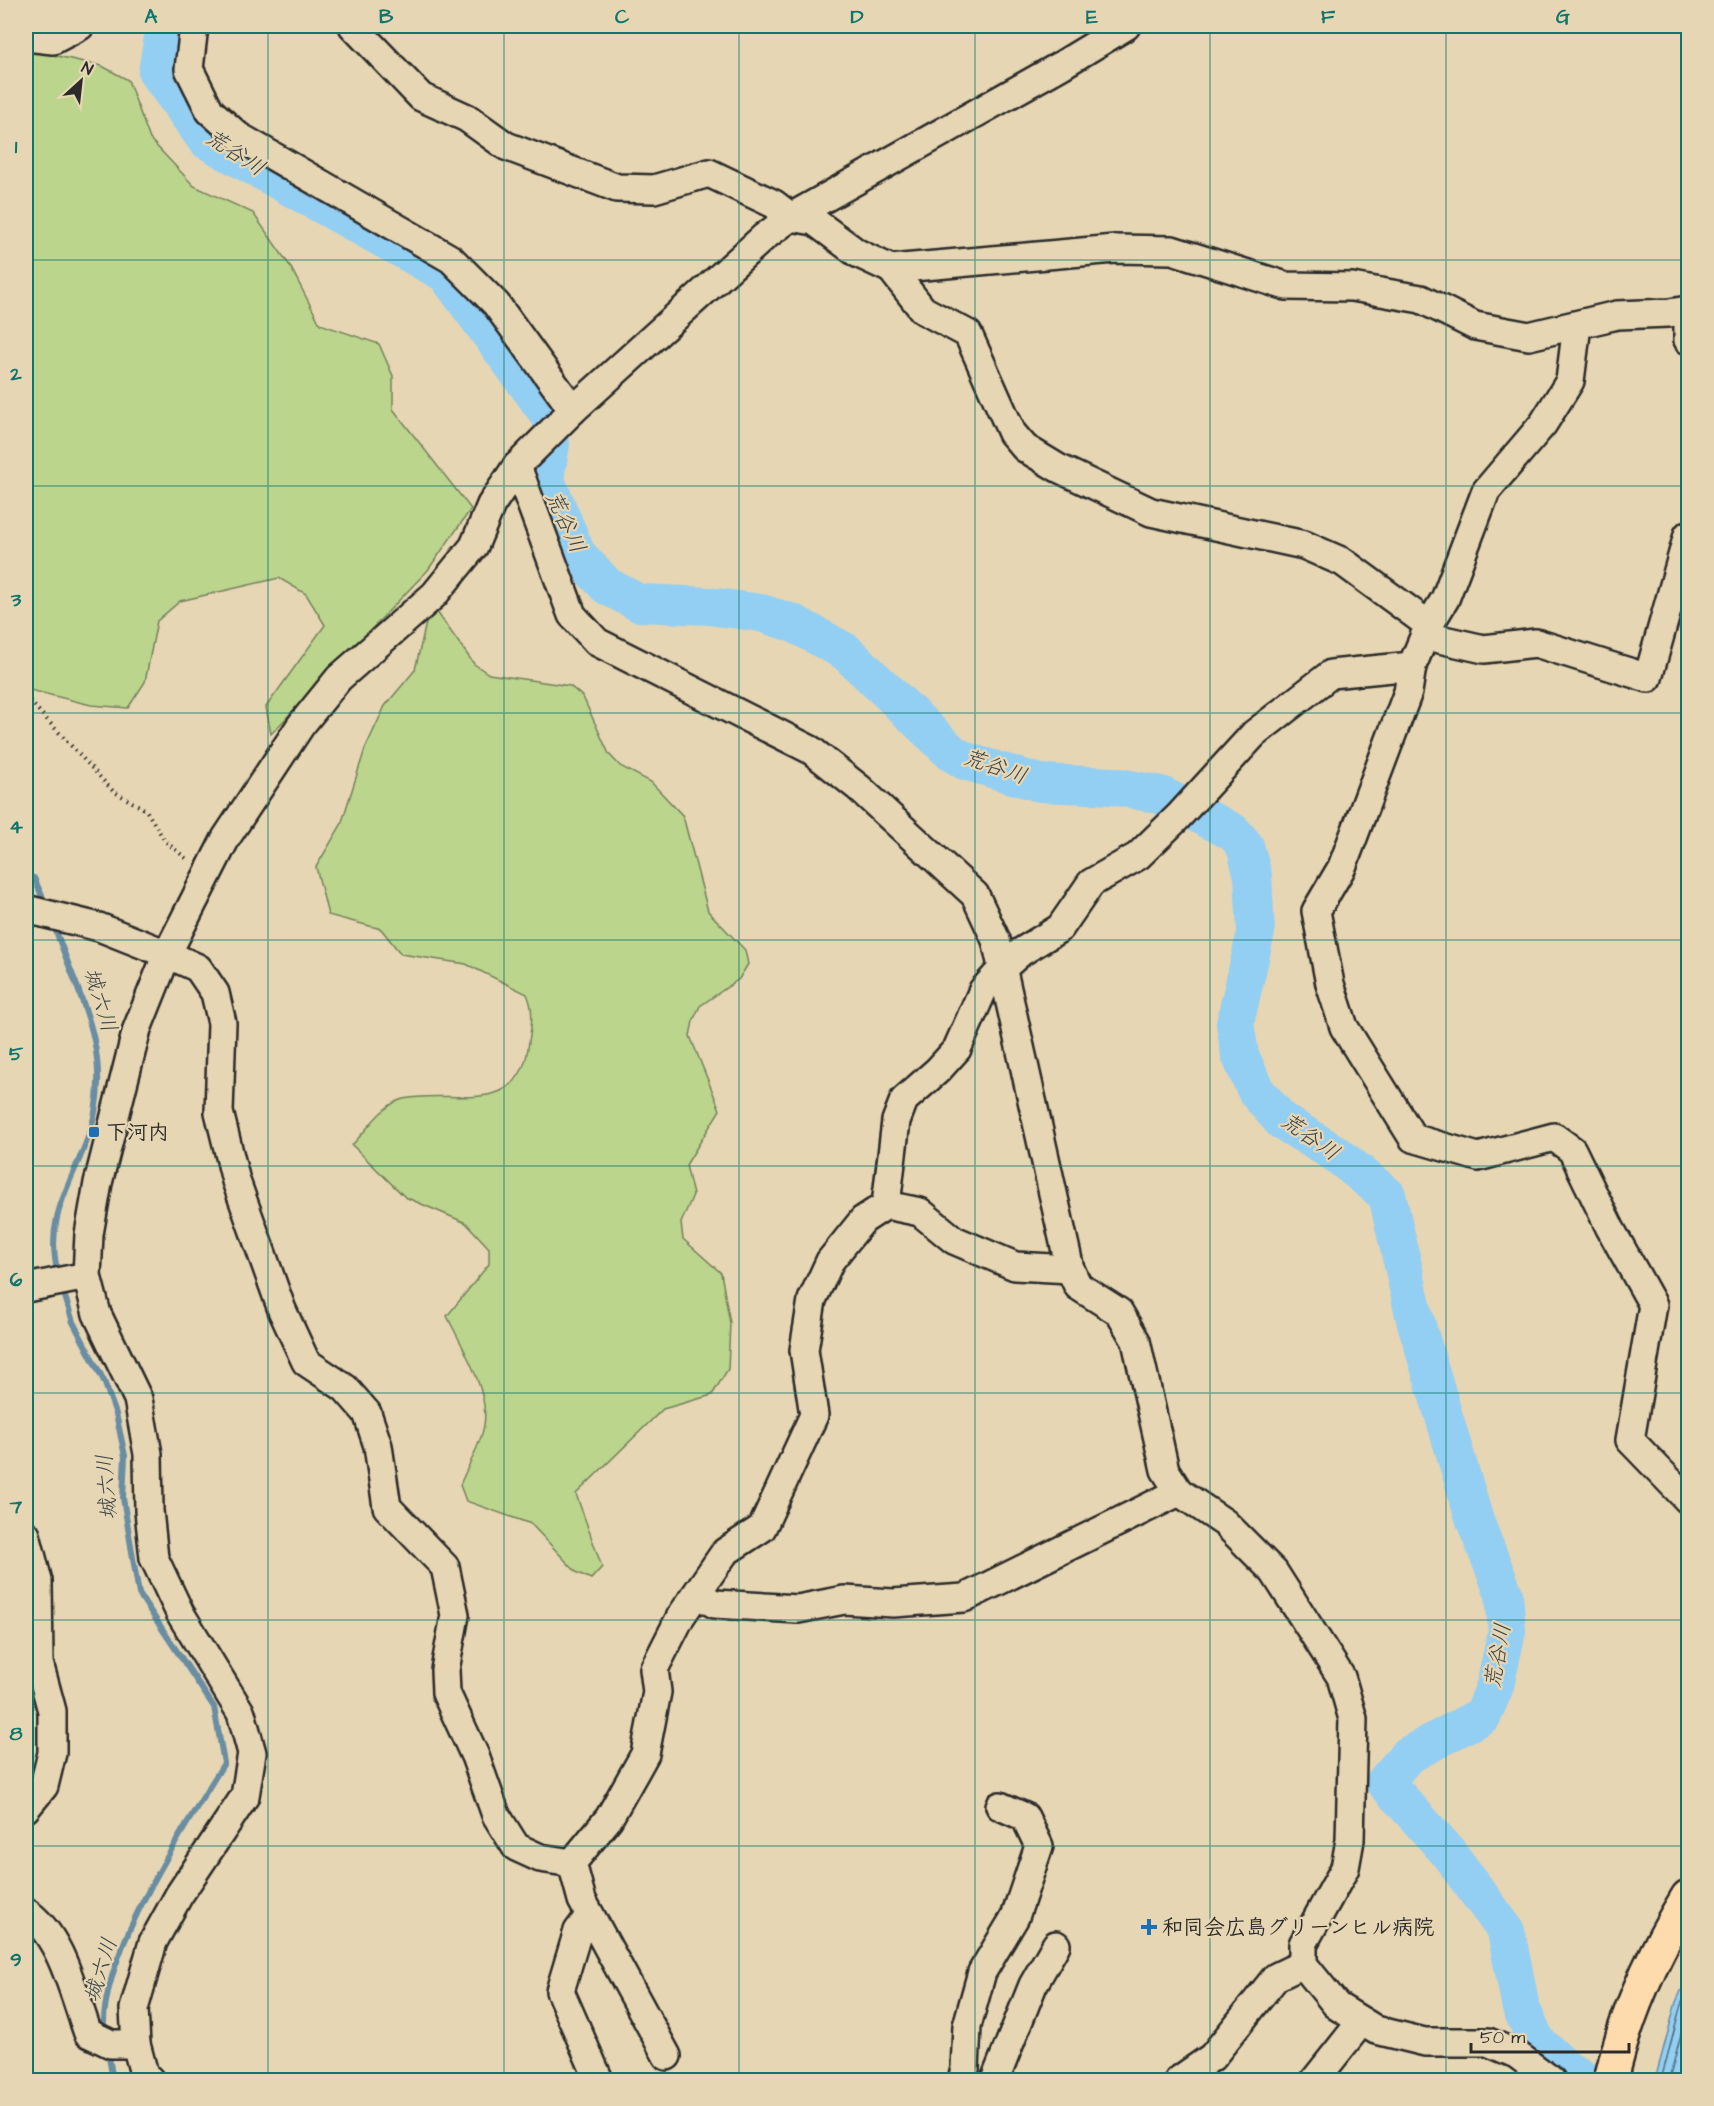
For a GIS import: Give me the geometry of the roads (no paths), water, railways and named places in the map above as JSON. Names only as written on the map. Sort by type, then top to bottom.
[{"type":"main road","points":[[1611,2080],[1618,2048],[1639,1991],[1673,1922],[1689,1897]]},
{"type":"street","points":[[26,37],[53,40],[80,26]]},
{"type":"street","points":[[194,26],[189,69],[210,111],[238,136],[452,258],[496,304],[573,410]]},
{"type":"street","points":[[353,26],[421,97],[467,118],[506,146],[617,188],[654,189],[709,173],[774,204],[791,217],[814,220],[858,253],[891,269],[923,309],[968,334],[1012,434],[1025,448],[1058,468],[1152,512],[1314,549],[1343,562],[1427,630],[1484,650],[1536,644],[1648,678],[1689,535]]},
{"type":"street","points":[[150,2080],[144,2074],[136,2044],[134,2008],[153,1942],[179,1895],[245,1796],[252,1753],[241,1713],[180,1613],[154,1558],[149,1510],[148,1454],[138,1399],[97,1314],[82,1277],[98,1183],[137,1029],[166,954],[226,838],[301,725],[339,678],[434,595],[474,546],[491,505],[517,466],[573,410],[764,237],[791,217],[1060,66],[1126,26]]},
{"type":"street","points":[[891,269],[1115,249],[1172,250],[1286,286],[1352,287],[1421,299],[1475,326],[1529,336],[1617,315],[1669,314],[1689,310]]},
{"type":"street","points":[[1689,316],[1689,340]]},
{"type":"street","points":[[1578,325],[1570,381],[1543,424],[1486,490],[1445,599],[1427,630],[1412,666],[1408,692],[1342,867],[1316,911],[1330,984],[1344,1027],[1413,1138],[1478,1157],[1554,1137],[1572,1150],[1610,1228],[1653,1305],[1630,1440],[1689,1500]]},
{"type":"street","points":[[517,466],[572,615],[597,642],[811,750],[859,788],[975,895],[996,939],[1070,1269],[1077,1286],[1119,1312],[1136,1341],[1165,1470],[1179,1492],[1225,1523],[1274,1572],[1341,1677],[1353,1719],[1350,1840],[1345,1868],[1303,1944],[1303,1964],[1337,2006],[1376,2030],[1425,2042],[1488,2042],[1516,2054],[1551,2080]]},
{"type":"street","points":[[886,1205],[896,1121],[904,1101],[938,1070],[957,1048],[982,990],[1003,968],[1021,952],[1060,928],[1091,884],[1138,856],[1178,817],[1254,734],[1332,674],[1412,666]]},
{"type":"street","points":[[26,909],[99,927],[198,968],[215,993],[222,1023],[219,1112],[236,1181],[282,1310],[306,1362],[345,1388],[367,1413],[378,1446],[387,1506],[445,1567],[455,1615],[445,1670],[446,1694],[475,1756],[496,1815],[516,1847],[540,1858],[572,1863]]},
{"type":"street","points":[[572,1863],[609,1818],[645,1754],[657,1692],[654,1669],[681,1616],[698,1595],[725,1552],[762,1528],[814,1415],[804,1350],[812,1300],[830,1261],[863,1220],[886,1205],[920,1212],[954,1240],[1015,1266],[1070,1269]]},
{"type":"street","points":[[36,1286],[82,1277]]},
{"type":"street","points":[[698,1595],[715,1604],[798,1609],[844,1600],[893,1603],[964,1598],[1179,1492]]},
{"type":"street","points":[[26,1535],[38,1581],[39,1663],[52,1711],[52,1753],[44,1786],[26,1808]]},
{"type":"street","points":[[962,2080],[965,2069],[967,2026],[982,1972],[1015,1917],[1039,1846],[1025,1817],[1000,1806]]},
{"type":"street","points":[[572,1863],[582,1900],[667,2056]]},
{"type":"street","points":[[26,1912],[37,1920],[59,1955],[88,2033],[111,2044],[136,2044]]},
{"type":"street","points":[[590,1915],[578,1931],[560,1991],[599,2080]]},
{"type":"street","points":[[995,2080],[1034,1985],[1056,1945]]},
{"type":"street","points":[[1179,2080],[1212,2057],[1276,1977],[1303,1964]]},
{"type":"street","points":[[1315,2080],[1361,2022]]},
{"type":"water","points":[[1688,1976],[1688,2080],[1655,2080],[1676,2002]]},
{"type":"waterway","name":"荒谷川","points":[[165,26],[157,72],[206,140],[446,274],[547,412]]},
{"type":"waterway","name":"荒谷川","points":[[551,444],[545,478],[577,554],[607,586],[639,603],[709,606],[761,613],[793,623],[846,652],[952,753],[965,761],[1040,783],[1113,786],[1161,795],[1233,832],[1245,846],[1253,876],[1256,932],[1235,1023],[1240,1055],[1256,1091],[1282,1121],[1336,1154],[1387,1195],[1415,1319],[1475,1521],[1504,1594],[1507,1631],[1495,1686],[1483,1715],[1407,1756],[1385,1782],[1448,1852],[1506,1931],[1521,2008],[1537,2042],[1564,2067],[1584,2080]]},
{"type":"waterway","name":"城六川","points":[[26,875],[34,878],[47,907]]},
{"type":"waterway","name":"城六川","points":[[53,922],[87,1014],[97,1061],[98,1086],[95,1112],[89,1133],[59,1210],[54,1251],[58,1274]]},
{"type":"waterway","name":"城六川","points":[[62,1287],[73,1322],[104,1381],[116,1414],[125,1456],[123,1498],[139,1594],[214,1707],[224,1763],[167,1857],[129,1930],[115,1967],[106,2001],[104,2032]]},
{"type":"waterway","name":"城六川","points":[[108,2051],[112,2075],[117,2080]]},
{"type":"place","name":"下河内","points":[[94,1132]]},
{"type":"place","name":"和同会広島グリーンヒル病院","points":[[1149,1927]]}]
